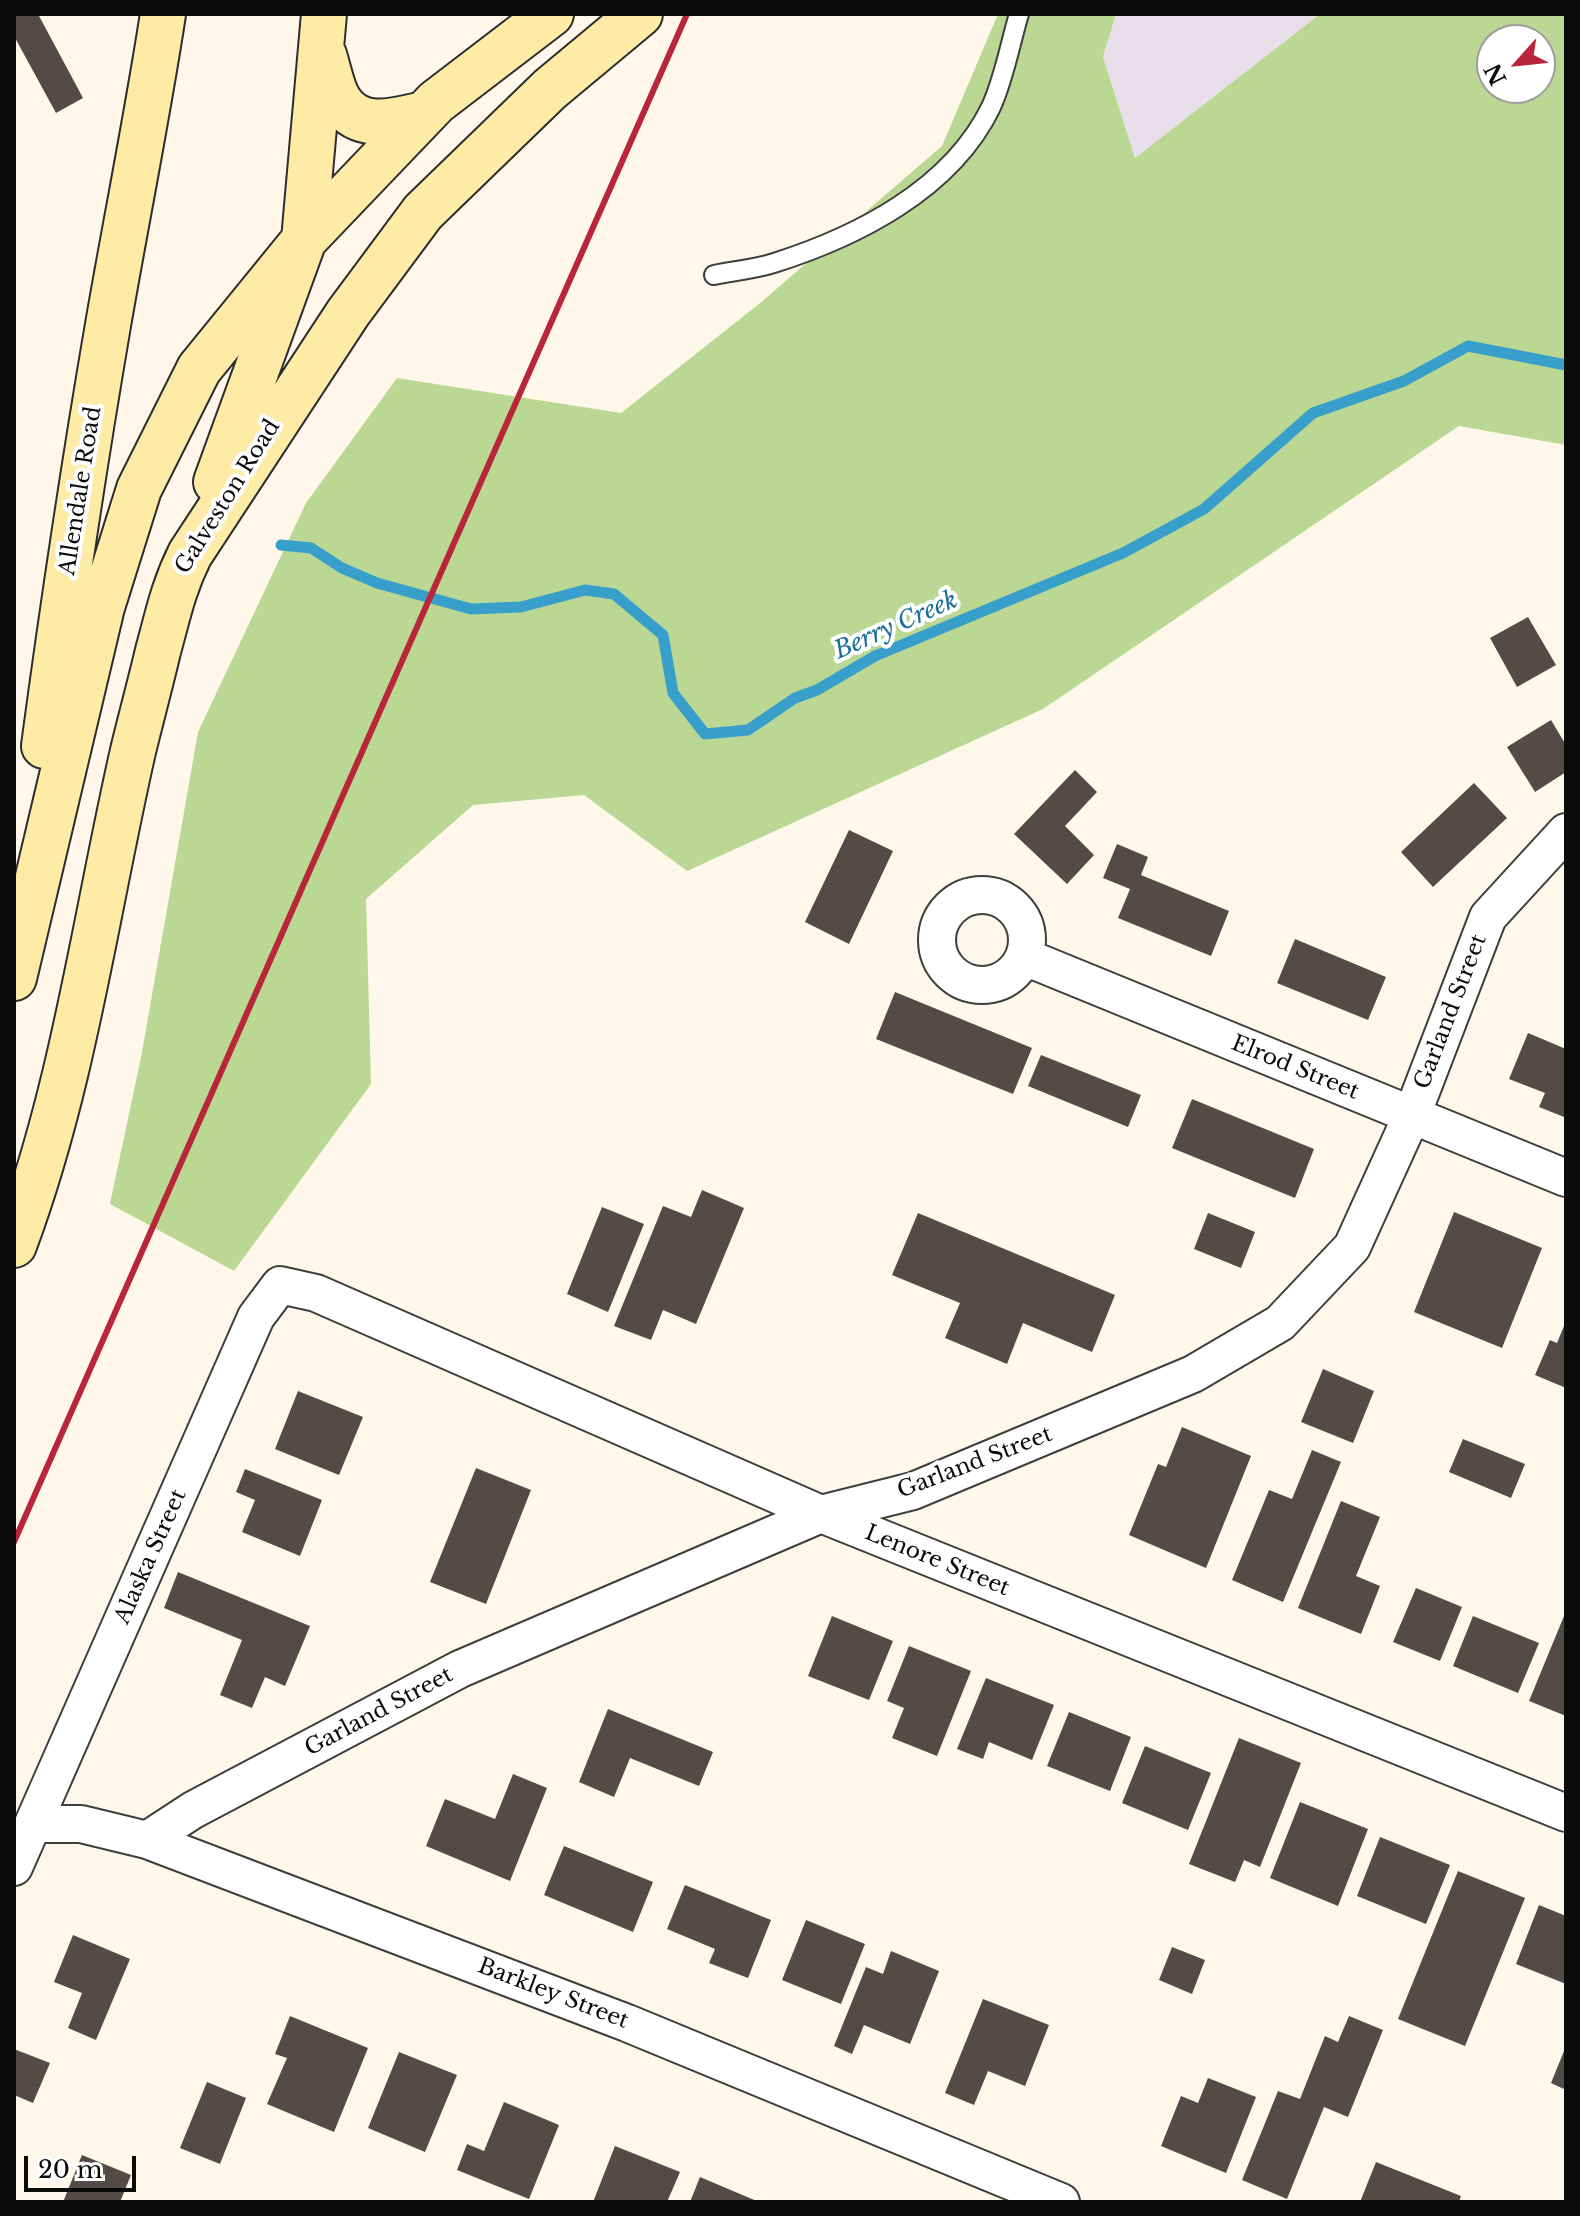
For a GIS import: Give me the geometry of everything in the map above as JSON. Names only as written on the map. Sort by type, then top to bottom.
[{"type":"main road","name":"Allendale Road","points":[[14,971],[64,593],[163,14]]},
{"type":"main road","points":[[14,978],[102,607],[139,489],[199,369],[304,240],[424,114],[551,14]]},
{"type":"main road","name":"Galveston Road","points":[[14,1245],[33,1195],[64,1088],[118,820],[174,585],[190,554],[281,412],[348,313],[423,212],[550,89],[640,14]]},
{"type":"main road","points":[[323,31],[339,102],[347,111],[381,123],[424,114]]},
{"type":"main road","points":[[174,585],[212,491],[304,240],[323,31]]},
{"type":"street","name":"Garland Street","points":[[147,1840],[193,1810],[460,1669],[821,1514],[913,1491],[1193,1374],[1280,1323],[1352,1247],[1412,1115],[1488,917],[1566,832]]},
{"type":"street","name":"Elrod Street","points":[[1025,957],[1566,1178]]},
{"type":"street","name":"Alaska Street","points":[[14,1867],[256,1317],[280,1285],[316,1293]]},
{"type":"street","name":"Lenore Street","points":[[316,1293],[821,1514],[1566,1813]]},
{"type":"street","name":"Barkley Street","points":[[33,1824],[81,1824],[147,1840],[627,2023],[1061,2202]]},
{"type":"lane","points":[[714,275],[771,264],[828,243],[892,210],[939,175],[966,145],[991,107],[1019,14]]},
{"type":"shaded area","points":[[1116,14],[1320,14],[1135,158],[1103,57]]},
{"type":"green space","points":[[998,14],[1116,14],[1103,57],[1135,158],[1320,14],[1566,14],[1566,445],[1459,426],[1043,709],[687,871],[584,795],[473,805],[366,899],[371,1084],[234,1271],[110,1204],[142,1052],[198,732],[306,503],[397,378],[621,413],[759,304],[942,146]]},
{"type":"building","points":[[14,14],[38,14],[83,98],[56,113],[14,36]]},
{"type":"building","points":[[1528,617],[1556,665],[1517,687],[1490,638]]},
{"type":"building","points":[[1551,720],[1566,745],[1566,772],[1535,792],[1507,747]]},
{"type":"building","points":[[1075,770],[1097,792],[1065,826],[1094,855],[1067,884],[1014,834]]},
{"type":"building","points":[[1474,783],[1507,818],[1433,887],[1401,852]]},
{"type":"building","points":[[849,830],[893,851],[849,944],[805,922]]},
{"type":"building","points":[[1117,844],[1148,857],[1141,875],[1229,911],[1211,956],[1118,918],[1130,889],[1103,878]]},
{"type":"building","points":[[1295,939],[1386,977],[1368,1020],[1277,983]]},
{"type":"building","points":[[895,992],[1032,1048],[1013,1094],[876,1039]]},
{"type":"building","points":[[1528,1033],[1566,1049],[1564,1117],[1539,1107],[1545,1093],[1509,1079]]},
{"type":"building","points":[[1041,1055],[1141,1095],[1128,1127],[1028,1086]]},
{"type":"building","points":[[1192,1099],[1314,1149],[1295,1198],[1172,1148]]},
{"type":"building","points":[[702,1190],[744,1208],[696,1324],[663,1310],[651,1340],[614,1326],[663,1206],[691,1217]]},
{"type":"building","points":[[602,1207],[644,1224],[608,1312],[567,1294]]},
{"type":"building","points":[[1454,1212],[1542,1248],[1502,1348],[1414,1312]]},
{"type":"building","points":[[918,1213],[1115,1295],[1092,1352],[1023,1323],[1007,1364],[945,1338],[960,1303],[892,1275]]},
{"type":"building","points":[[1208,1213],[1255,1232],[1241,1268],[1194,1249]]},
{"type":"building","points":[[1566,1321],[1566,1388],[1535,1375],[1550,1340],[1557,1343]]},
{"type":"building","points":[[1323,1369],[1374,1391],[1353,1443],[1301,1422]]},
{"type":"building","points":[[298,1391],[363,1417],[339,1475],[275,1449]]},
{"type":"building","points":[[1182,1427],[1251,1456],[1206,1568],[1129,1535],[1158,1464],[1166,1467]]},
{"type":"building","points":[[1463,1439],[1525,1464],[1511,1498],[1449,1472]]},
{"type":"building","points":[[1312,1450],[1341,1462],[1283,1602],[1232,1580],[1269,1490],[1292,1499]]},
{"type":"building","points":[[476,1468],[531,1490],[486,1604],[430,1582]]},
{"type":"building","points":[[245,1469],[322,1500],[300,1556],[242,1532],[255,1500],[236,1492]]},
{"type":"building","points":[[1341,1501],[1380,1517],[1356,1576],[1380,1586],[1361,1634],[1298,1608]]},
{"type":"building","points":[[178,1572],[310,1626],[285,1686],[265,1677],[252,1708],[220,1695],[242,1640],[164,1608]]},
{"type":"building","points":[[1416,1588],[1462,1607],[1440,1661],[1393,1642]]},
{"type":"building","points":[[832,1616],[893,1641],[869,1700],[808,1676]]},
{"type":"building","points":[[1473,1616],[1539,1643],[1518,1693],[1453,1666]]},
{"type":"building","points":[[1566,1617],[1566,1716],[1529,1701]]},
{"type":"building","points":[[909,1646],[971,1671],[937,1756],[892,1738],[904,1708],[887,1701]]},
{"type":"building","points":[[986,1678],[1054,1705],[1032,1760],[989,1742],[983,1759],[957,1749]]},
{"type":"building","points":[[608,1709],[713,1752],[699,1786],[630,1758],[614,1797],[579,1782]]},
{"type":"building","points":[[1069,1712],[1131,1737],[1110,1791],[1047,1766]]},
{"type":"building","points":[[1239,1738],[1301,1763],[1260,1867],[1244,1860],[1235,1882],[1189,1864]]},
{"type":"building","points":[[1145,1746],[1211,1773],[1188,1830],[1122,1803]]},
{"type":"building","points":[[513,1774],[547,1788],[510,1881],[426,1846],[445,1799],[495,1819]]},
{"type":"building","points":[[1300,1802],[1368,1829],[1338,1906],[1270,1878]]},
{"type":"building","points":[[1380,1837],[1450,1865],[1426,1924],[1357,1896]]},
{"type":"building","points":[[564,1846],[653,1882],[633,1932],[544,1895]]},
{"type":"building","points":[[1458,1871],[1525,1898],[1465,2046],[1398,2019]]},
{"type":"building","points":[[685,1885],[771,1920],[748,1978],[709,1963],[715,1949],[667,1929]]},
{"type":"building","points":[[1539,1905],[1566,1916],[1566,1984],[1516,1964]]},
{"type":"building","points":[[806,1920],[865,1944],[841,2004],[782,1980]]},
{"type":"building","points":[[73,1935],[130,1959],[96,2040],[68,2028],[82,1993],[54,1982]]},
{"type":"building","points":[[1172,1947],[1205,1960],[1192,1994],[1159,1980]]},
{"type":"building","points":[[891,1951],[939,1971],[910,2044],[864,2025],[852,2054],[834,2046],[866,1967],[883,1974]]},
{"type":"building","points":[[983,1999],[1049,2025],[1025,2086],[988,2071],[974,2105],[945,2093]]},
{"type":"building","points":[[290,2016],[368,2048],[334,2132],[267,2104],[287,2058],[275,2054]]},
{"type":"building","points":[[1349,2016],[1383,2030],[1348,2117],[1324,2107],[1287,2199],[1242,2180],[1278,2091],[1300,2099],[1325,2036],[1338,2042]]},
{"type":"building","points":[[1566,2046],[1566,2090],[1551,2083]]},
{"type":"building","points":[[14,2049],[50,2063],[33,2103],[14,2095]]},
{"type":"building","points":[[399,2052],[457,2075],[425,2152],[368,2128]]},
{"type":"building","points":[[1208,2078],[1256,2097],[1226,2173],[1161,2146],[1181,2096],[1198,2103]]},
{"type":"building","points":[[207,2082],[246,2098],[220,2164],[180,2148]]},
{"type":"building","points":[[504,2102],[559,2125],[529,2199],[457,2170],[467,2144],[484,2151]]},
{"type":"building","points":[[615,2146],[680,2172],[667,2202],[593,2202]]},
{"type":"building","points":[[82,2155],[131,2175],[120,2202],[63,2202]]},
{"type":"building","points":[[1376,2162],[1461,2196],[1459,2202],[1360,2202]]},
{"type":"building","points":[[700,2177],[759,2202],[690,2202]]},
{"type":"waterway","name":"Berry Creek","points":[[281,545],[311,548],[342,568],[377,583],[471,609],[521,607],[585,590],[614,594],[663,635],[673,693],[705,734],[748,730],[795,698],[817,690],[875,656],[1123,553],[1204,509],[1313,413],[1404,381],[1468,346],[1566,365]]},
{"type":"railway","points":[[14,1542],[687,14]]}]
